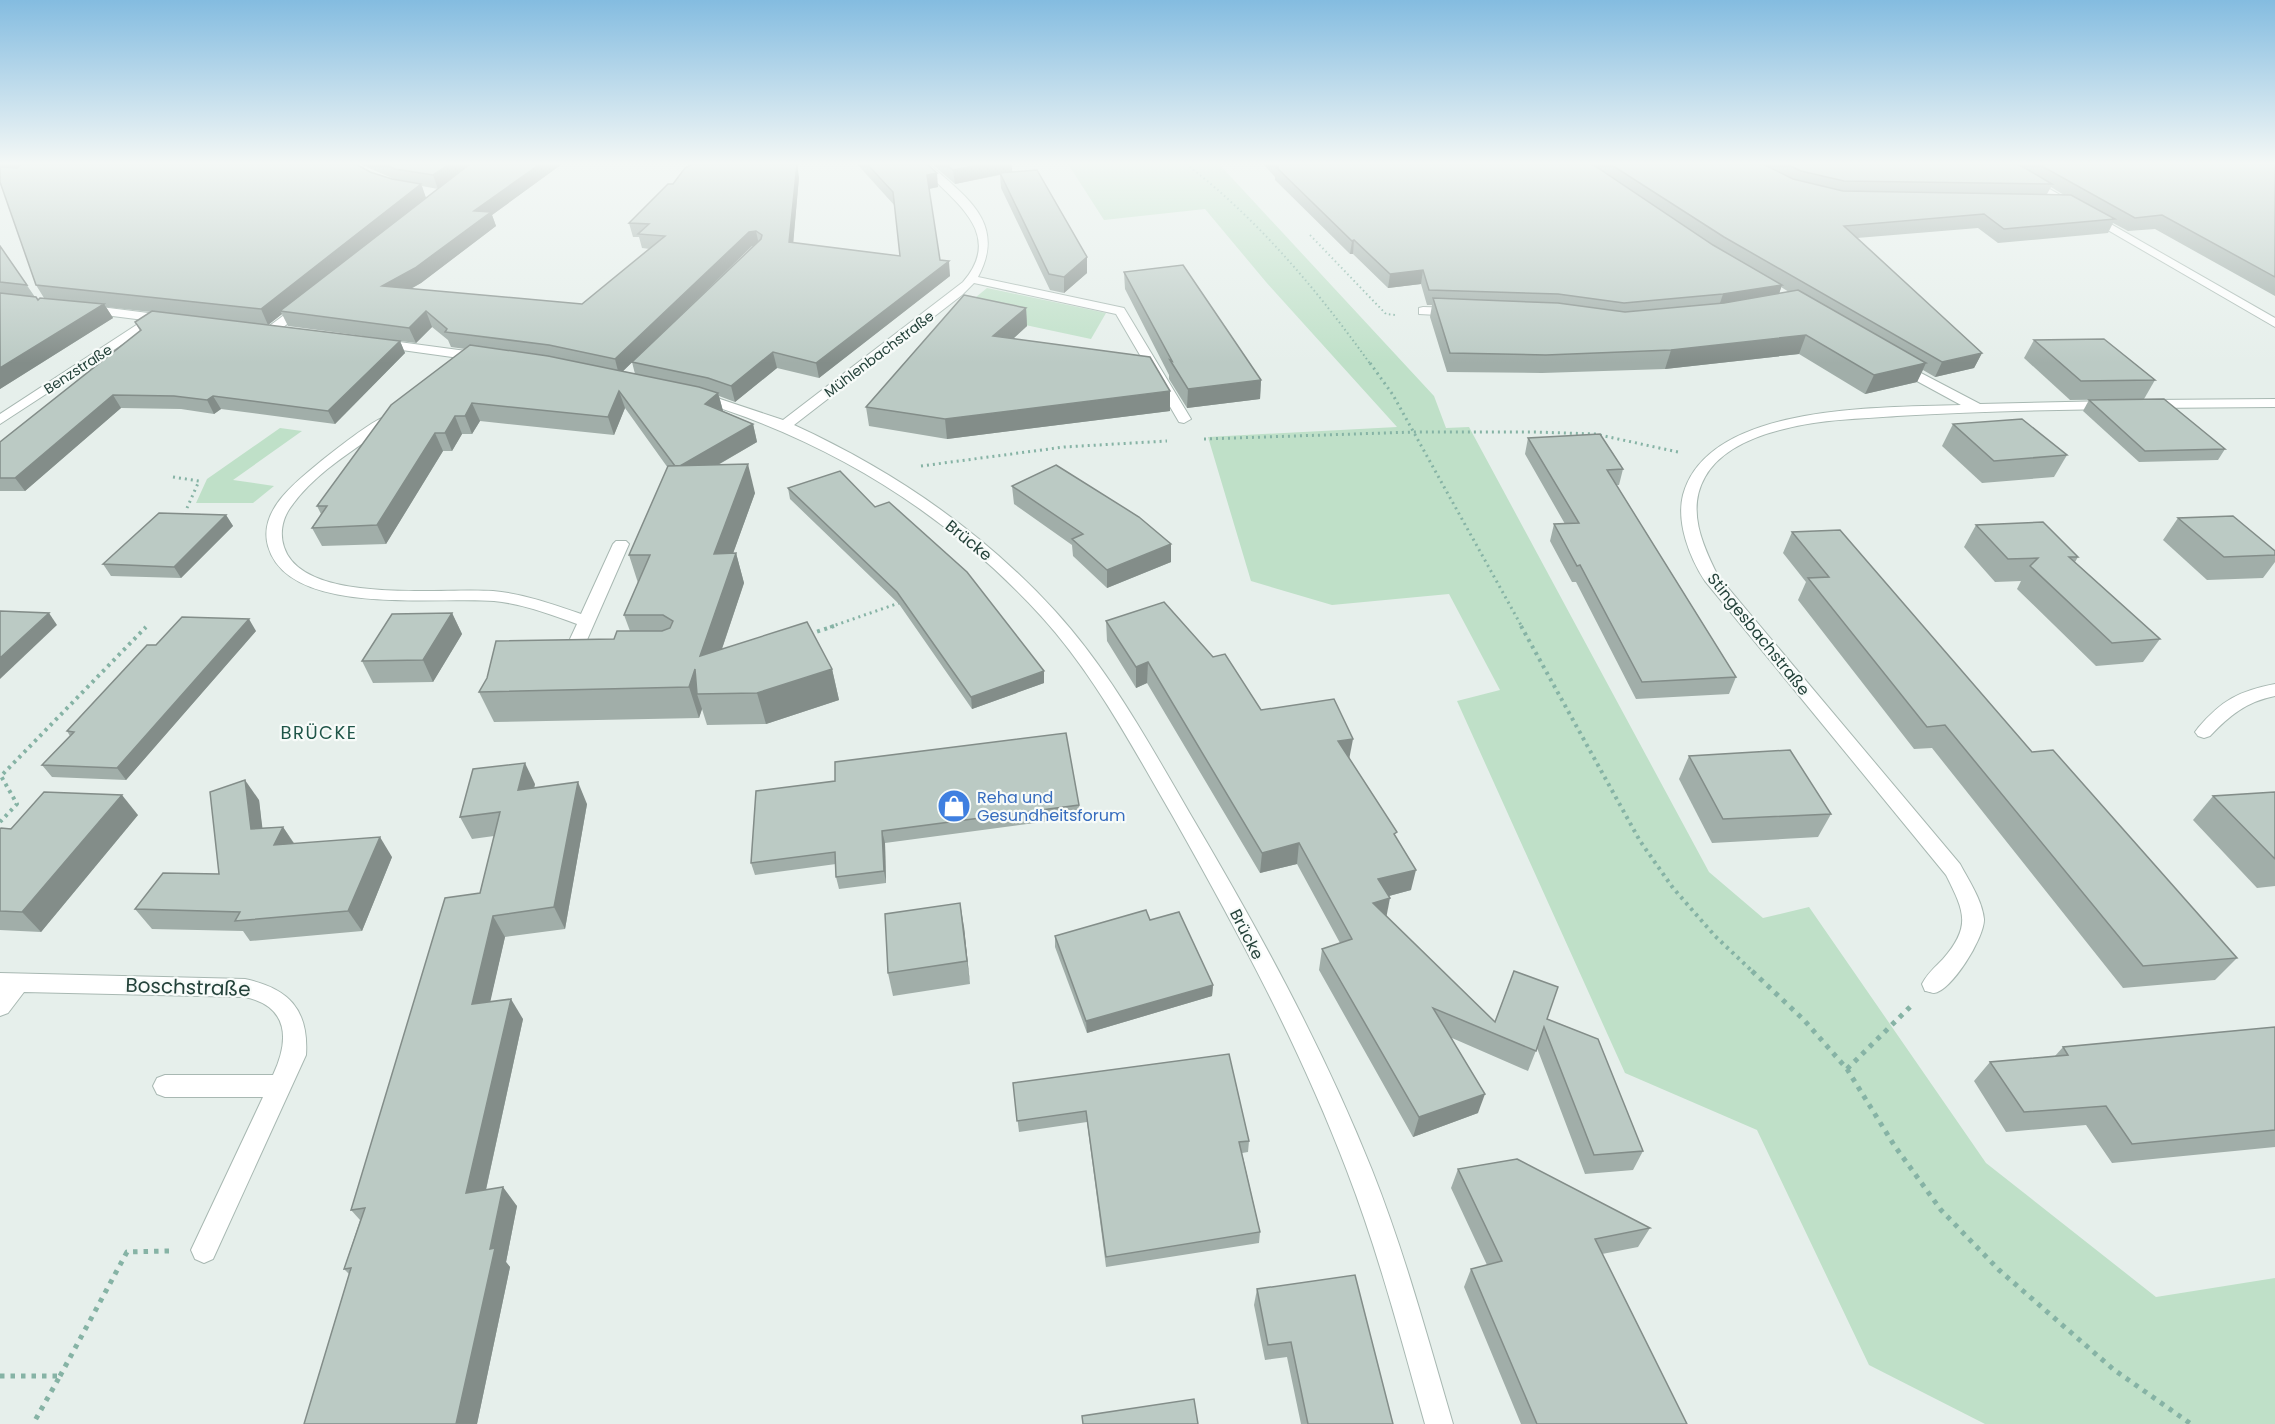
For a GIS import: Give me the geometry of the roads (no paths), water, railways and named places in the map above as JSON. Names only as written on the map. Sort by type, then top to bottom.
[{"type":"street","name":"Mühlenbachstraße","points":[[784,426],[972,279],[982,262],[987,246],[983,230]]},
{"type":"street","points":[[2115,230],[2275,323]]},
{"type":"street","points":[[972,279],[1120,311],[1184,419]]},
{"type":"street","points":[[293,333],[266,330],[316,295]]},
{"type":"street","points":[[74,307],[179,320]]},
{"type":"street","points":[[1423,312],[1470,313]]},
{"type":"street","name":"Benzstraße","points":[[0,420],[156,318]]},
{"type":"street","points":[[359,341],[496,359]]},
{"type":"street","points":[[454,370],[473,356]]},
{"type":"street","points":[[1886,358],[1975,407]]},
{"type":"street","name":"Brücke","points":[[686,394],[736,408],[784,426],[836,451],[887,481],[931,509],[979,546],[1052,617],[1130,726],[1220,882],[1314,1065],[1378,1220],[1439,1424]]},
{"type":"street","name":"Stingesbachstraße","points":[[1933,984],[1967,948],[1974,927],[1971,902],[1953,870],[1711,578],[1694,542],[1690,526],[1689,508],[1693,488],[1712,459],[1744,438],[1800,421],[1975,407],[2275,403]]},
{"type":"street","points":[[399,412],[305,483],[285,504],[275,524],[274,536],[276,547],[282,558],[305,577],[338,589],[385,596],[467,594],[511,598],[586,622]]},
{"type":"street","points":[[594,654],[572,654],[621,544]]},
{"type":"street","points":[[2204,732],[2227,706],[2254,694],[2275,690]]},
{"type":"street","points":[[0,1006],[9,982]]},
{"type":"street","name":"Boschstraße","points":[[9,982],[260,990],[279,1001],[291,1018],[294,1029],[294,1055],[204,1250]]},
{"type":"street","points":[[165,1086],[280,1086]]},
{"type":"place","name":"Reha und Gesundheitsforum","points":[[954,806]]},
{"type":"district","name":"BRÜCKE","points":[[319,733]]}]
